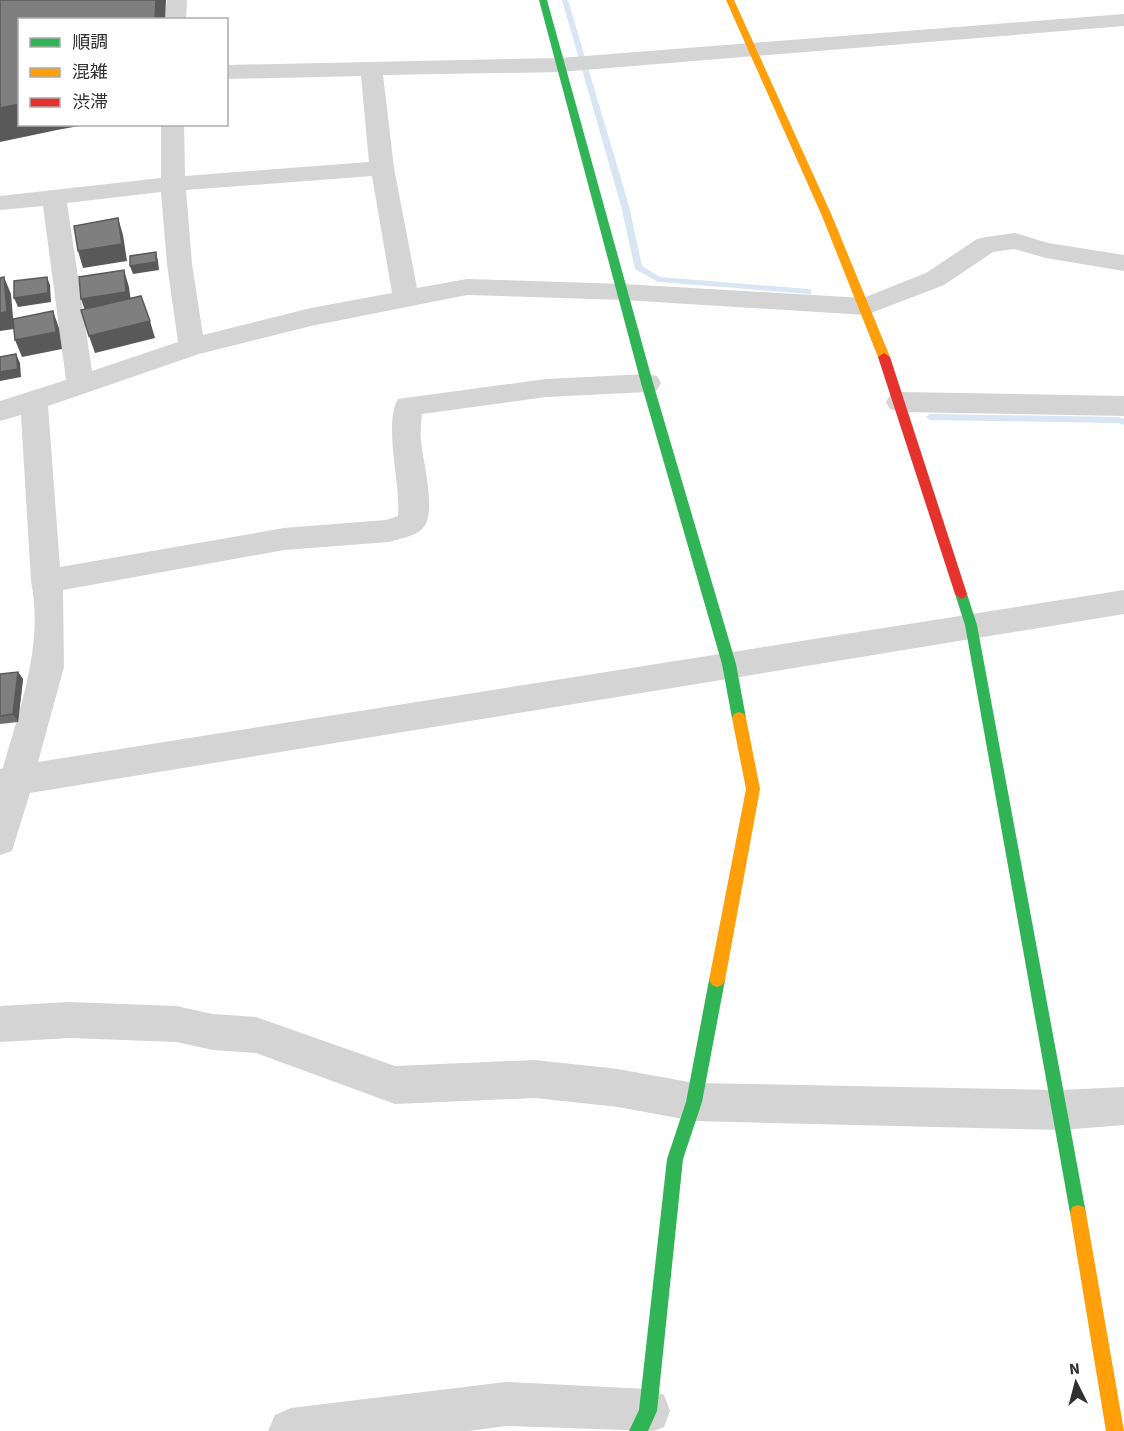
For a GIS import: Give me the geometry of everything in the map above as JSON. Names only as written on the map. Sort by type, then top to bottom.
[{"type":"street","points":[[175,18],[177,0]]},
{"type":"street","points":[[291,1431],[506,1404],[643,1421],[675,1159],[694,1102],[753,789],[729,664],[646,383],[624,292],[576,64],[543,0]]},
{"type":"street","points":[[730,0],[866,307],[900,402],[971,625],[1060,1110],[1114,1431]]},
{"type":"street","points":[[228,72],[576,64],[1124,20]]},
{"type":"street","points":[[371,69],[382,168],[406,300]]},
{"type":"street","points":[[172,126],[172,184],[184,304],[192,347]]},
{"type":"street","points":[[0,202],[172,184],[382,168]]},
{"type":"street","points":[[54,197],[80,385]]},
{"type":"street","points":[[0,411],[192,347],[311,317],[467,287],[624,292],[866,307],[935,279],[986,245],[1015,241],[1046,250],[1123,264]]},
{"type":"street","points":[[46,582],[284,539],[389,531],[412,522],[415,500],[407,444],[408,406],[546,388],[646,383]]},
{"type":"street","points":[[0,840],[8,782],[48,667],[49,595],[46,582],[34,400]]},
{"type":"street","points":[[900,402],[1124,406]]},
{"type":"street","points":[[8,782],[365,722],[545,696],[729,664],[1124,602]]},
{"type":"street","points":[[0,1024],[70,1020],[176,1024],[213,1032],[256,1035],[395,1085],[535,1079],[618,1088],[694,1102],[1060,1110],[1124,1106]]},
{"type":"building","points":[[0,0],[156,0],[155,18],[18,18],[18,104],[0,108]]},
{"type":"building","points":[[118,218],[122,244],[78,251],[74,226]]},
{"type":"building","points":[[156,252],[156,262],[130,266],[130,256]]},
{"type":"building","points":[[124,270],[126,292],[81,299],[79,277]]},
{"type":"building","points":[[4,277],[7,312],[0,313],[0,278]]},
{"type":"building","points":[[47,277],[48,293],[14,298],[14,281]]},
{"type":"building","points":[[141,296],[150,321],[89,336],[81,310]]},
{"type":"building","points":[[53,311],[56,332],[15,340],[13,319]]},
{"type":"building","points":[[16,354],[18,369],[0,372],[0,357]]},
{"type":"building","points":[[18,672],[13,714],[0,716],[0,674]]},
{"type":"waterway","points":[[565,0],[625,206],[638,267],[658,279],[808,292]]},
{"type":"waterway","points":[[930,417],[1119,420],[1124,422]]},
{"type":"traffic: fast","points":[[543,0],[647,383],[729,664],[739,718]]},
{"type":"traffic: fast","points":[[961,594],[971,625],[1078,1213]]},
{"type":"traffic: fast","points":[[638,1431],[648,1411],[675,1159],[694,1102],[717,980]]},
{"type":"traffic: slow","points":[[730,0],[827,216],[884,357]]},
{"type":"traffic: slow","points":[[717,980],[753,789],[739,718]]},
{"type":"traffic: slow","points":[[1078,1213],[1115,1431]]},
{"type":"traffic: jam","points":[[884,357],[961,594]]}]
